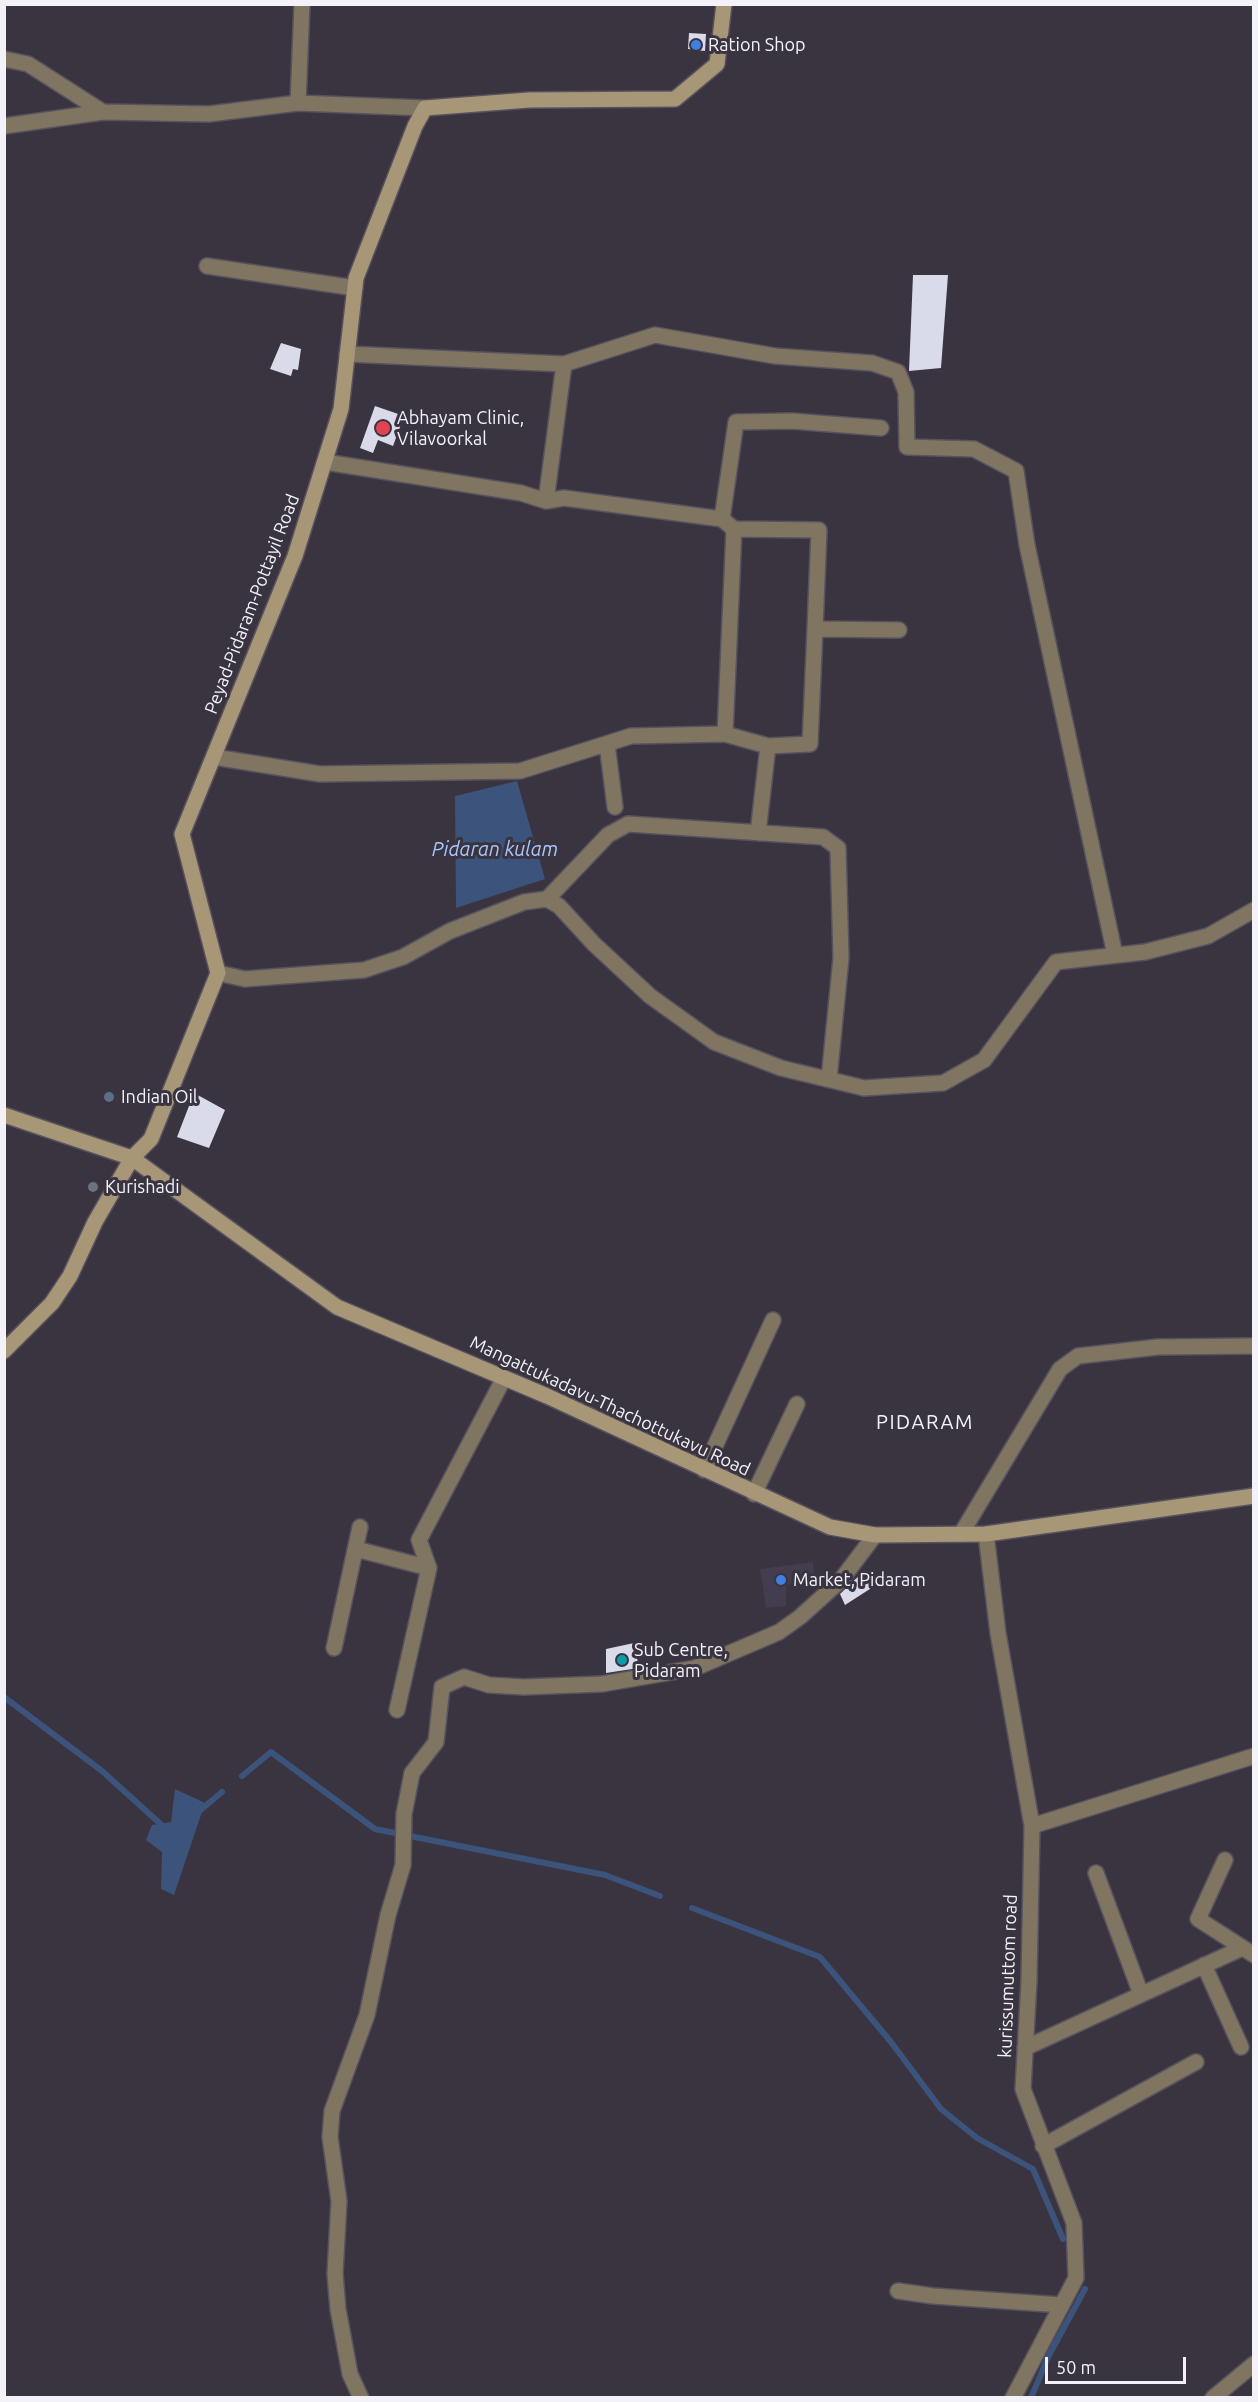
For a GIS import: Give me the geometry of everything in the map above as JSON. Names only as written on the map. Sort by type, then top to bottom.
[{"type":"street","points":[[298,103],[302,4]]},
{"type":"street","points":[[4,126],[102,112],[209,114],[298,103],[424,108],[529,100],[675,99],[717,64],[724,4]]},
{"type":"street","points":[[4,59],[28,64],[102,112]]},
{"type":"street","name":"Peyad-Pidaram-Pottayil Road","points":[[218,973],[182,834],[295,556],[341,409],[356,278],[414,126],[424,108]]},
{"type":"street","points":[[207,266],[355,288]]},
{"type":"street","points":[[347,354],[564,364],[655,335],[775,356],[872,363],[898,372],[906,392],[907,447],[974,449],[1016,471],[1027,545],[1115,955]]},
{"type":"street","points":[[546,501],[564,364]]},
{"type":"street","points":[[725,734],[728,524],[736,422],[792,421],[881,428]]},
{"type":"street","points":[[214,757],[320,774],[520,771],[631,736],[725,734],[768,746],[810,744],[819,530],[728,524],[564,498],[546,501],[521,493],[325,462]]},
{"type":"street","points":[[815,629],[899,630]]},
{"type":"street","points":[[607,744],[615,807]]},
{"type":"street","points":[[758,833],[768,746]]},
{"type":"street","points":[[547,899],[608,834],[628,824],[823,837],[838,848],[841,958],[829,1079]]},
{"type":"street","points":[[4,1351],[52,1303],[70,1276],[95,1222],[132,1158],[151,1140],[218,973],[245,979],[364,970],[403,957],[450,931],[524,902],[547,899],[559,906],[594,944],[650,996],[714,1042],[781,1068],[864,1088],[943,1083],[984,1059],[1056,962],[1145,952],[1208,936],[1254,909]]},
{"type":"street","name":"Mangattukadavu-Thachottukavu Road","points":[[4,1115],[132,1158],[337,1307],[504,1378],[754,1494],[831,1527],[875,1535],[986,1534],[1254,1496]]},
{"type":"street","points":[[704,1470],[773,1320]]},
{"type":"street","points":[[961,1534],[1060,1370],[1078,1356],[1158,1347],[1254,1346]]},
{"type":"street","points":[[397,1710],[429,1568],[418,1540],[504,1378]]},
{"type":"street","points":[[754,1494],[797,1404]]},
{"type":"street","points":[[334,1648],[360,1527]]},
{"type":"street","name":"kurissumuttom road","points":[[986,1534],[998,1634],[1032,1826],[1023,2089],[1074,2223],[1076,2278],[1013,2397]]},
{"type":"street","points":[[361,2397],[350,2374],[338,2309],[335,2274],[339,2201],[330,2137],[332,2110],[367,2015],[403,1855],[404,1814],[412,1773],[436,1742],[442,1687],[464,1677],[489,1685],[524,1688],[602,1684],[695,1668],[779,1632],[800,1617],[842,1580],[875,1535]]},
{"type":"street","points":[[356,1549],[429,1568]]},
{"type":"street","points":[[1032,1826],[1254,1756]]},
{"type":"street","points":[[1225,1860],[1198,1918],[1247,1952]]},
{"type":"street","points":[[1096,1873],[1141,1994]]},
{"type":"street","points":[[1025,2048],[1204,1965],[1247,1952]]},
{"type":"street","points":[[1204,1965],[1241,2047]]},
{"type":"street","points":[[1043,2146],[1196,2062]]},
{"type":"street","points":[[898,2291],[933,2296],[1062,2305]]},
{"type":"street","points":[[1213,2397],[1254,2364]]},
{"type":"shaded area","name":"Market, Pidaram","points":[[813,1562],[814,1575],[786,1585],[786,1606],[766,1608],[760,1569]]},
{"type":"water","name":"Pidaran kulam","points":[[517,781],[545,879],[456,908],[455,796]]},
{"type":"water","points":[[175,1789],[205,1803],[174,1895],[161,1889],[162,1852],[146,1840],[152,1825],[171,1822]]},
{"type":"building","points":[[689,33],[706,34],[705,51],[688,49]]},
{"type":"building","points":[[913,275],[948,275],[941,368],[909,371]]},
{"type":"building","points":[[281,343],[301,349],[298,370],[293,369],[291,376],[270,369]]},
{"type":"building","name":"Abhayam Clinic, Vilavoorkal","points":[[375,406],[404,416],[393,446],[378,440],[373,453],[360,448]]},
{"type":"building","points":[[194,1093],[225,1110],[209,1148],[177,1137]]},
{"type":"building","points":[[863,1572],[873,1587],[845,1605],[840,1594]]},
{"type":"building","name":"Sub Centre, Pidaram","points":[[634,1643],[639,1668],[606,1673],[606,1649]]},
{"type":"waterway","points":[[4,1697],[102,1771],[165,1828]]},
{"type":"waterway","points":[[242,1776],[271,1752],[375,1829],[605,1875],[660,1896]]},
{"type":"waterway","points":[[197,1813],[222,1792]]},
{"type":"waterway","points":[[692,1908],[820,1957],[891,2042],[941,2109],[977,2138],[1033,2169],[1063,2239]]},
{"type":"waterway","points":[[1031,2398],[1048,2357],[1085,2289]]},
{"type":"place","name":"Ration Shop","points":[[696,45]]},
{"type":"place","name":"Abhayam Clinic, Vilavoorkal","points":[[383,428]]},
{"type":"place","name":"Indian Oil","points":[[109,1097]]},
{"type":"place","name":"Kurishadi","points":[[93,1187]]},
{"type":"place","name":"Market, Pidaram","points":[[781,1580]]},
{"type":"place","name":"Sub Centre, Pidaram","points":[[622,1660]]},
{"type":"district","name":"PIDARAM","points":[[925,1422]]}]
